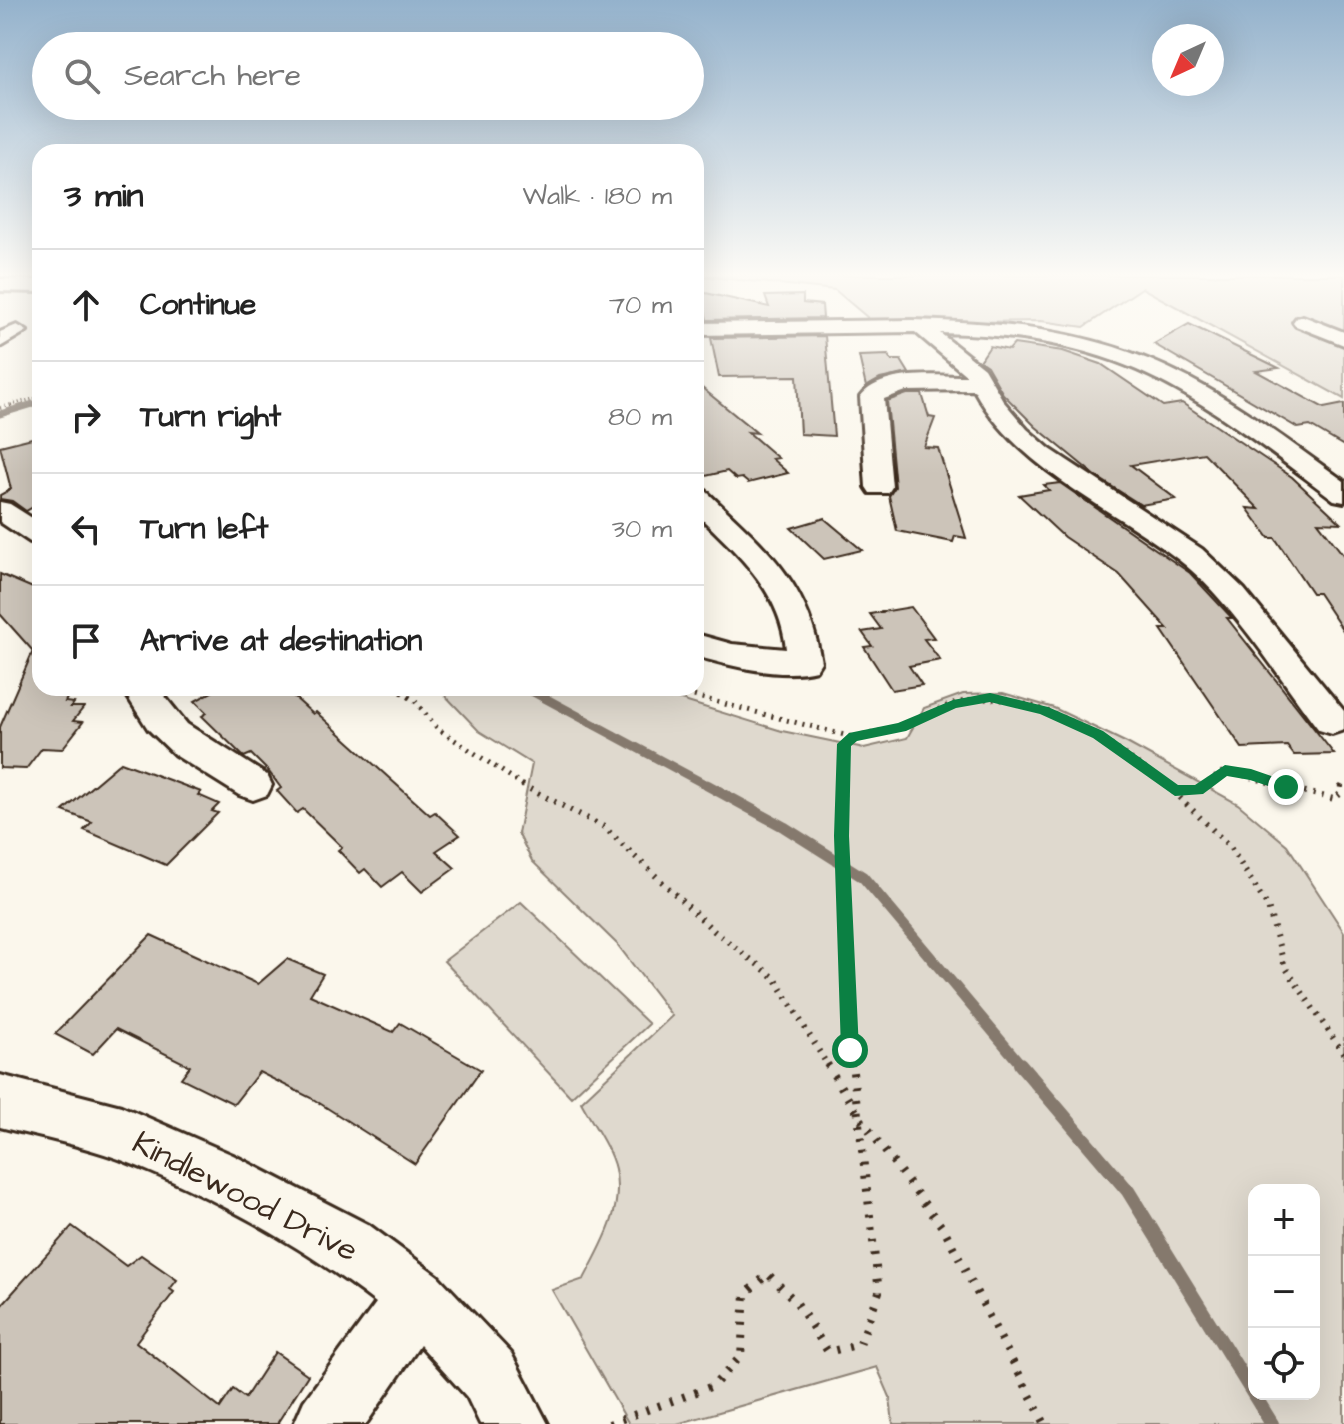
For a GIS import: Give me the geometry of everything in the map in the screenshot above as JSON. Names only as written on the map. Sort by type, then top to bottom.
[{"type":"street","points":[[940,341],[976,373],[1018,434],[1041,454],[1192,555],[1233,596],[1332,721]]},
{"type":"street","points":[[1066,341],[1120,356],[1154,371],[1243,424],[1344,494]]},
{"type":"street","points":[[879,487],[872,397],[875,393],[889,386],[980,383]]},
{"type":"street","points":[[704,505],[771,573],[788,599],[798,624],[804,662],[731,655],[704,647]]},
{"type":"street","points":[[0,510],[32,531]]},
{"type":"street","points":[[144,696],[151,712],[188,747],[253,785]]},
{"type":"street","name":"Kindlewood Drive","points":[[0,1101],[121,1133],[214,1174],[349,1245],[417,1297],[489,1375],[515,1424]]},
{"type":"street","points":[[327,1424],[417,1297]]},
{"type":"path","points":[[0,408],[32,399]]},
{"type":"path","points":[[407,696],[438,729],[466,750],[525,787],[604,827],[714,931],[775,978],[860,1118],[945,1231],[1045,1424]]},
{"type":"path","points":[[694,696],[853,737]]},
{"type":"path","points":[[609,1424],[713,1386],[741,1356],[745,1294],[768,1274],[797,1303],[828,1352],[860,1344],[879,1292],[850,1050],[842,842],[844,744],[853,737],[901,727],[953,704],[990,698],[1043,710],[1098,734],[1175,791],[1230,847],[1268,907],[1285,967],[1344,1054]]},
{"type":"path","points":[[1175,791],[1198,790],[1225,770],[1251,775],[1314,797],[1334,799],[1340,794],[1344,781]]},
{"type":"shaded area","points":[[1239,341],[1344,341],[1344,399]]},
{"type":"shaded area","points":[[1003,693],[1054,708],[1127,743],[1238,804],[1287,845],[1344,932],[1344,1424],[893,1424],[890,1397],[877,1367],[677,1424],[629,1424],[552,1290],[584,1279],[614,1213],[617,1184],[613,1161],[581,1102],[672,1016],[617,944],[532,861],[518,833],[532,764],[479,731],[446,696],[663,696],[782,731],[864,748],[907,738],[924,708],[963,694]]},
{"type":"shaded area","points":[[521,902],[649,1024],[571,1097],[444,961]]},
{"type":"building","points":[[712,341],[825,341],[834,436],[800,434],[797,376],[719,377]]},
{"type":"building","points":[[1225,341],[1279,368],[1256,371],[1324,408],[1344,404],[1344,446],[1310,426],[1298,428],[1154,344]]},
{"type":"building","points":[[1014,344],[1063,351],[1101,364],[1163,406],[1182,403],[1292,477],[1341,523],[1318,522],[1344,556],[1344,632],[1318,593],[1312,593],[1275,538],[1269,538],[1247,508],[1259,509],[1204,453],[1131,465],[1176,499],[1141,505],[1097,477],[1036,427],[1003,394],[987,366],[980,361],[990,346],[1009,350]]},
{"type":"building","points":[[888,355],[891,360],[901,360],[909,373],[880,379],[866,387],[859,356]]},
{"type":"building","points":[[704,390],[757,433],[748,432],[778,458],[772,459],[788,473],[748,483],[742,478],[736,479],[727,471],[706,476]]},
{"type":"building","points":[[907,394],[922,394],[929,417],[935,418],[924,447],[938,448],[966,538],[955,536],[953,542],[897,531],[889,496],[895,487],[887,401]]},
{"type":"building","points":[[32,438],[32,508],[26,511],[12,501],[0,499],[0,495],[11,489],[0,446]]},
{"type":"building","points":[[1060,483],[1190,573],[1232,618],[1227,618],[1334,754],[1294,755],[1287,746],[1242,748],[1161,629],[1168,629],[1119,574],[1064,537],[1019,495],[1049,490],[1044,485]]},
{"type":"building","points":[[825,518],[862,550],[824,559],[791,528]]},
{"type":"building","points":[[0,574],[32,588],[32,650],[0,614]]},
{"type":"building","points":[[911,607],[934,638],[924,639],[940,660],[909,666],[922,685],[892,690],[864,647],[872,646],[862,632],[881,629],[870,614]]},
{"type":"building","points":[[32,653],[32,696],[68,696],[65,702],[74,703],[71,707],[84,707],[73,721],[83,722],[62,749],[42,748],[26,769],[0,768],[0,727]]},
{"type":"building","points":[[204,696],[293,696],[313,714],[316,712],[430,815],[435,812],[460,835],[436,851],[455,868],[422,892],[402,872],[382,887],[365,869],[360,873],[338,850],[342,847],[303,809],[297,813],[277,791],[281,788],[269,772],[251,754],[244,757],[202,716],[207,713],[195,701]]},
{"type":"building","points":[[121,762],[201,792],[198,795],[219,804],[212,811],[218,813],[166,865],[84,830],[92,822],[63,811]]},
{"type":"building","points":[[151,935],[258,984],[287,959],[323,974],[310,995],[393,1032],[400,1023],[481,1070],[415,1164],[313,1099],[259,1072],[234,1104],[181,1078],[190,1066],[116,1029],[93,1054],[55,1034]]},
{"type":"building","points":[[72,1226],[126,1266],[141,1255],[177,1280],[170,1289],[174,1292],[136,1342],[220,1408],[233,1389],[245,1398],[275,1352],[308,1375],[278,1422],[280,1424],[0,1424],[0,1307]]},
{"type":"waterway","points":[[0,414],[32,404]]},
{"type":"waterway","points":[[541,696],[710,787]]},
{"type":"waterway","points":[[707,785],[784,827],[863,877],[1022,1066]]},
{"type":"waterway","points":[[1020,1064],[1128,1191],[1272,1424]]},
{"type":"route","points":[[850,1050],[842,836],[844,744],[853,737],[901,727],[953,704],[990,698],[1043,710],[1098,734],[1175,791],[1198,790],[1207,780],[1225,770],[1286,787]]}]
